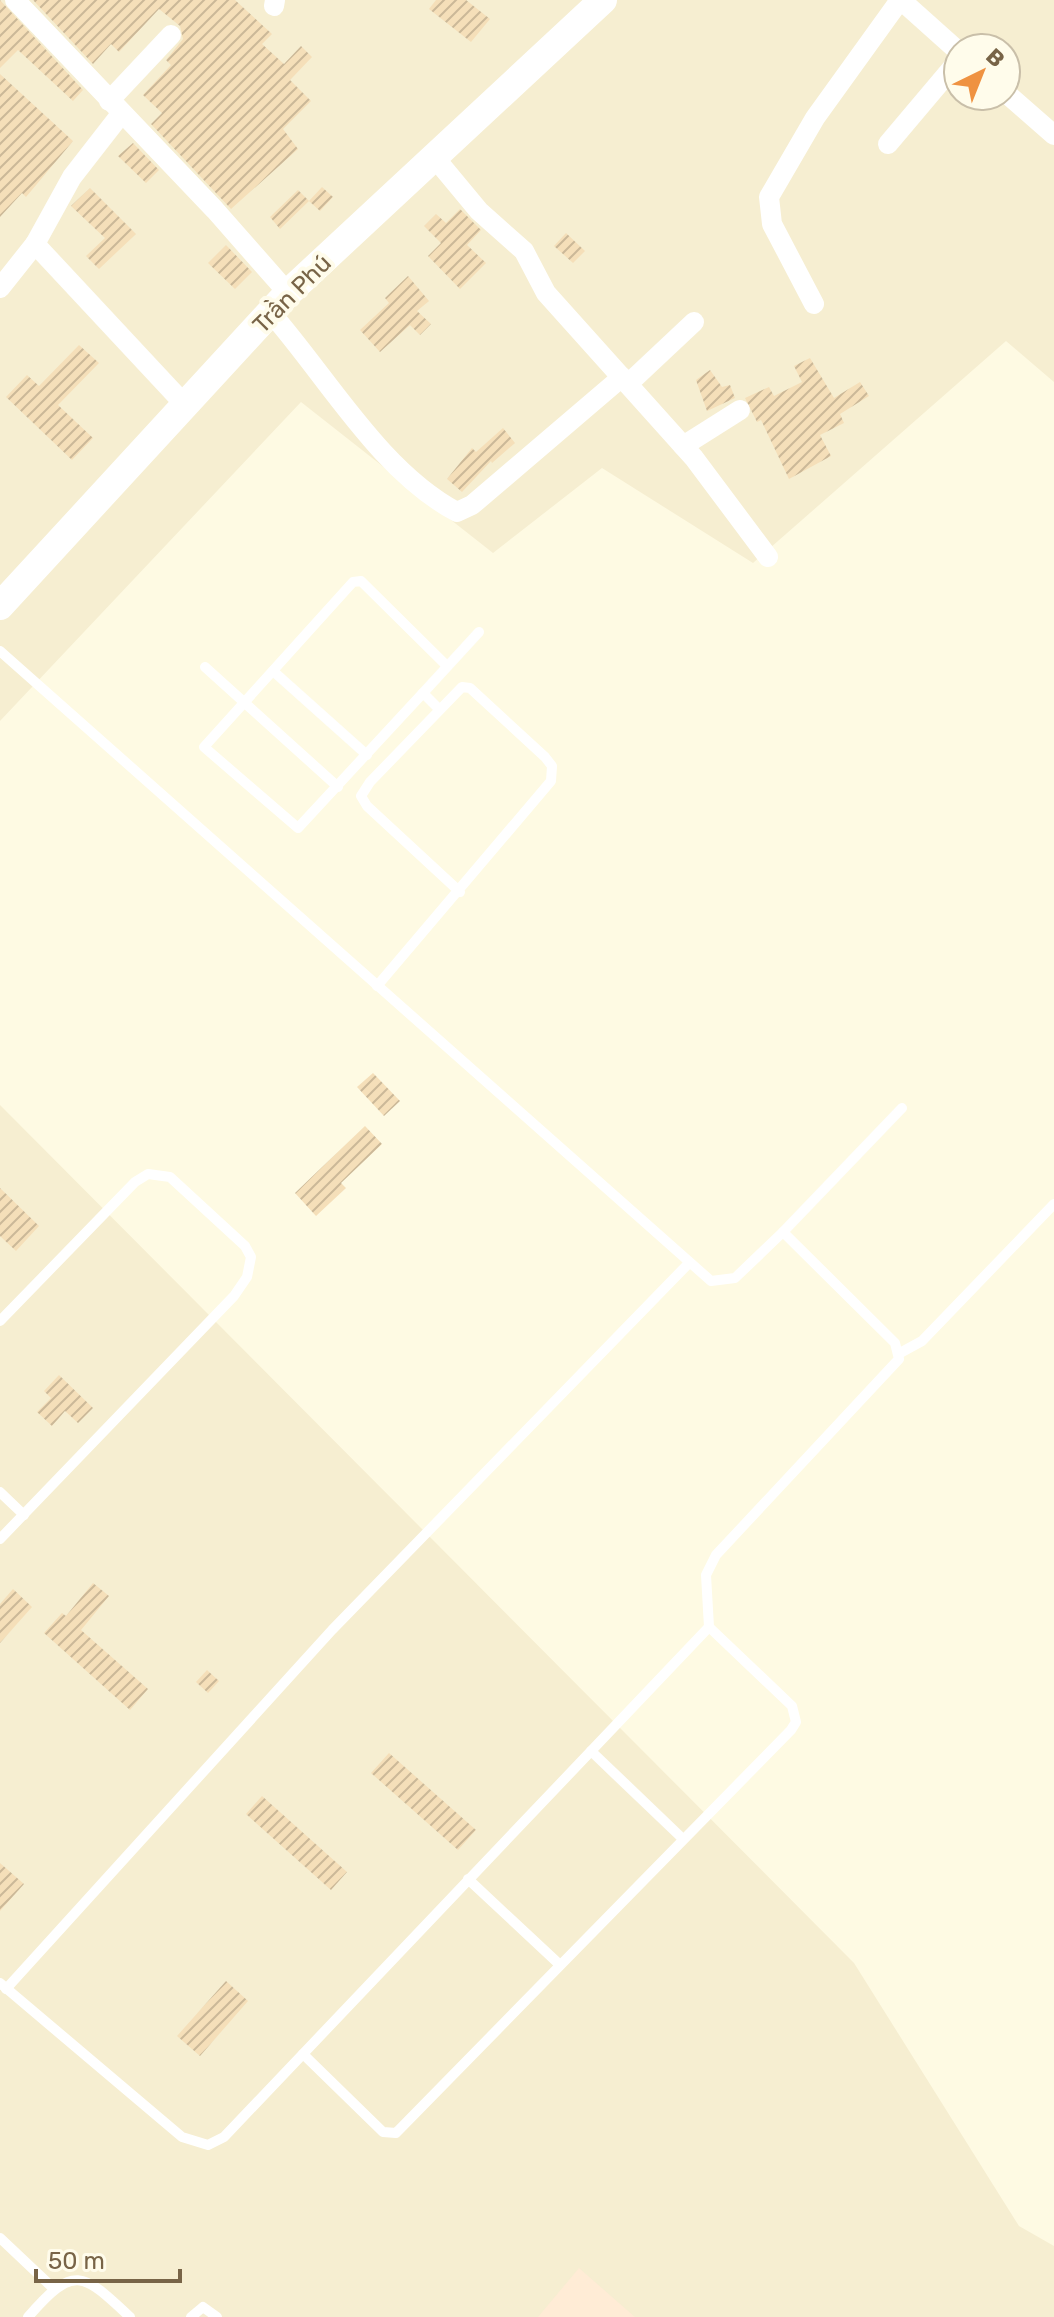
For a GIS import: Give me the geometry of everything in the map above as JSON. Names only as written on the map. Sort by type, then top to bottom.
[{"type":"street","points":[[15,0],[215,210],[280,303],[359,429],[431,495],[457,512],[472,505],[694,322]]},
{"type":"street","name":"Trần Phú","points":[[0,606],[280,303],[603,0]]},
{"type":"street","points":[[814,304],[772,224],[769,197],[815,118],[901,0],[942,37]]},
{"type":"street","points":[[0,288],[35,244],[115,108],[171,35]]},
{"type":"street","points":[[888,144],[942,80]]},
{"type":"street","points":[[1022,107],[1054,135]]},
{"type":"street","points":[[435,158],[479,211],[524,251],[546,293],[683,446],[768,557]]},
{"type":"street","points":[[35,244],[187,407]]},
{"type":"street","points":[[683,446],[740,410]]},
{"type":"lane","points":[[447,666],[361,581],[353,582],[204,747],[294,828],[304,825],[479,632]]},
{"type":"lane","points":[[0,651],[711,1281],[735,1278],[902,1108]]},
{"type":"lane","points":[[205,667],[338,787]]},
{"type":"lane","points":[[273,671],[367,755]]},
{"type":"lane","points":[[377,986],[460,892],[553,775],[545,757],[470,688],[462,687],[361,796],[367,806],[460,892]]},
{"type":"lane","points":[[423,693],[439,709]]},
{"type":"lane","points":[[386,733],[402,749]]},
{"type":"lane","points":[[350,774],[365,789]]},
{"type":"lane","points":[[0,1321],[148,1174],[170,1177],[245,1246],[251,1257],[247,1277],[234,1296],[0,1539]]},
{"type":"lane","points":[[900,1353],[922,1341],[1054,1204]]},
{"type":"lane","points":[[303,2054],[383,2132],[396,2133],[796,1722],[792,1706],[709,1627],[706,1598],[709,1563],[899,1359],[900,1353],[895,1343],[783,1232]]},
{"type":"lane","points":[[689,1263],[332,1630],[3,1986],[182,2137],[208,2145],[224,2137],[709,1627]]},
{"type":"lane","points":[[0,1492],[24,1515]]},
{"type":"lane","points":[[591,1751],[683,1839]]},
{"type":"lane","points":[[468,1879],[559,1964]]},
{"type":"lane","points":[[0,2238],[53,2288]]},
{"type":"lane","points":[[28,2317],[53,2288],[75,2279],[85,2280],[102,2291],[130,2317]]},
{"type":"lane","points":[[191,2317],[203,2307],[217,2317]]},
{"type":"shaded area","points":[[0,0],[1054,0],[1054,382],[1006,341],[753,563],[602,468],[493,553],[301,402],[0,721]]},
{"type":"shaded area","points":[[0,1105],[854,1963],[1019,2226],[1054,2246],[1054,2317],[0,2317]]},
{"type":"shaded area","points":[[579,2268],[635,2317],[538,2317]]},
{"type":"building","points":[[0,0],[83,90],[73,101],[18,50],[0,68]]},
{"type":"building","points":[[33,0],[235,0],[272,34],[262,44],[284,64],[301,46],[312,57],[290,80],[311,101],[283,129],[298,149],[231,209],[151,124],[162,113],[143,95],[171,65],[166,60],[183,39],[180,26],[159,9],[119,52],[111,44],[93,64]]},
{"type":"building","points":[[436,0],[466,0],[490,19],[471,42],[429,9]]},
{"type":"building","points":[[0,74],[73,141],[26,197],[22,193],[0,217]]},
{"type":"building","points":[[133,143],[159,170],[146,183],[118,156]]},
{"type":"building","points":[[322,187],[333,197],[320,211],[309,201]]},
{"type":"building","points":[[90,188],[136,234],[99,269],[86,256],[105,238],[71,206]]},
{"type":"building","points":[[298,190],[309,201],[280,229],[270,217]]},
{"type":"building","points":[[460,209],[481,230],[467,245],[486,263],[460,289],[428,256],[441,243],[424,226],[436,214],[446,223]]},
{"type":"building","points":[[566,233],[585,251],[573,263],[554,246]]},
{"type":"building","points":[[226,245],[252,272],[235,289],[208,263]]},
{"type":"building","points":[[408,276],[429,301],[417,311],[431,324],[420,335],[410,325],[380,352],[360,330],[389,303],[385,298]]},
{"type":"building","points":[[79,345],[99,363],[58,405],[93,438],[72,460],[6,397],[27,375],[39,386]]},
{"type":"building","points":[[810,358],[834,398],[860,382],[869,396],[840,414],[844,423],[820,435],[831,456],[789,479],[761,420],[757,422],[745,398],[769,387],[774,396],[802,382],[794,366]]},
{"type":"building","points":[[710,370],[722,387],[730,385],[735,398],[707,411],[696,380]]},
{"type":"building","points":[[503,428],[515,443],[491,461],[462,492],[447,479],[472,448],[476,452]]},
{"type":"building","points":[[373,1073],[400,1101],[384,1116],[357,1087]]},
{"type":"building","points":[[365,1126],[382,1144],[341,1183],[346,1188],[316,1216],[295,1193]]},
{"type":"building","points":[[0,1188],[39,1226],[16,1251],[0,1236]]},
{"type":"building","points":[[59,1375],[93,1408],[78,1423],[65,1411],[52,1426],[37,1412],[51,1398],[44,1391]]},
{"type":"building","points":[[93,1583],[109,1596],[81,1630],[148,1689],[130,1710],[44,1633],[62,1613],[66,1616]]},
{"type":"building","points":[[13,1589],[32,1607],[0,1643],[0,1604]]},
{"type":"building","points":[[207,1670],[219,1681],[208,1693],[196,1682]]},
{"type":"building","points":[[389,1753],[476,1830],[458,1850],[371,1773]]},
{"type":"building","points":[[262,1796],[347,1872],[331,1890],[246,1814]]},
{"type":"building","points":[[0,1863],[24,1884],[0,1911]]},
{"type":"building","points":[[226,1981],[248,2001],[200,2056],[177,2036]]}]
